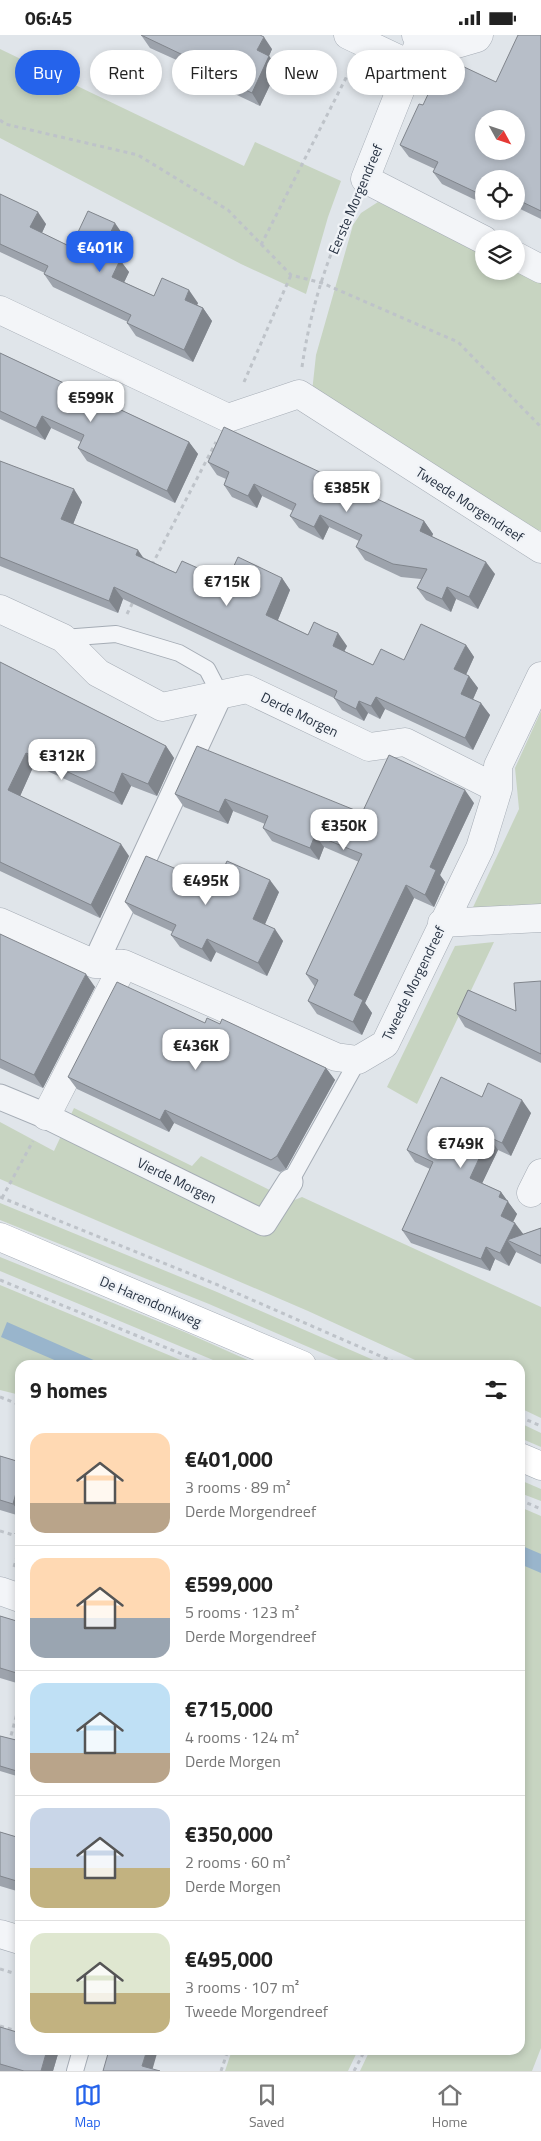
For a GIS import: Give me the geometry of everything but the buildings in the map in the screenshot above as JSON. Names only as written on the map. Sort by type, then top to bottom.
[{"type":"main road","name":"De Harendonkweg","points":[[0,1237],[290,1360]]},
{"type":"main road","points":[[525,1459],[541,1466]]},
{"type":"street","name":"Eerste Morgendreef","points":[[415,50],[418,36],[453,45],[477,38],[479,35]]},
{"type":"street","points":[[360,38],[383,50]]},
{"type":"street","name":"Eerste Morgendreef","points":[[365,179],[399,95]]},
{"type":"street","points":[[365,179],[475,235]]},
{"type":"street","points":[[525,261],[541,269]]},
{"type":"street","points":[[0,310],[228,418],[298,394]]},
{"type":"street","name":"Tweede Morgendreef","points":[[298,394],[541,549]]},
{"type":"street","name":"Derde Morgen","points":[[0,609],[63,638],[98,673],[162,707],[247,689],[369,747],[404,742],[498,789]]},
{"type":"street","name":"Tweede Morgendreef","points":[[358,1060],[385,1043],[480,848],[498,789],[498,766],[541,676]]},
{"type":"street","points":[[95,964],[220,694]]},
{"type":"street","points":[[442,923],[541,918]]},
{"type":"street","points":[[0,922],[95,964],[124,964],[336,1057],[358,1060]]},
{"type":"street","points":[[46,1116],[124,964]]},
{"type":"street","name":"Vierde Morgen","points":[[0,1097],[46,1116],[264,1223],[290,1181]]},
{"type":"street","points":[[0,1591],[15,1596]]},
{"type":"street","points":[[0,1934],[15,1938]]},
{"type":"lane","points":[[63,638],[116,634],[179,653],[207,669],[220,694]]},
{"type":"lane","points":[[290,1181],[358,1060]]},
{"type":"lane","points":[[75,2071],[80,2055]]},
{"type":"path","points":[[262,245],[360,38]]},
{"type":"path","points":[[0,120],[5,124],[138,155],[228,209],[291,275],[322,283],[458,343],[541,427]]},
{"type":"path","name":"Eerste Morgendreef","points":[[298,394],[307,331],[338,235],[365,179]]},
{"type":"path","points":[[148,574],[228,418],[291,275]]},
{"type":"path","points":[[116,634],[134,599]]},
{"type":"path","points":[[46,1116],[1,1198],[218,1285],[390,1360]]},
{"type":"path","points":[[0,1280],[197,1360]]},
{"type":"path","points":[[0,1397],[15,1403]]},
{"type":"path","points":[[525,1419],[541,1427]]},
{"type":"path","points":[[525,1502],[541,1509]]},
{"type":"path","points":[[0,1531],[15,1536]]},
{"type":"path","points":[[7,1748],[15,1720]]},
{"type":"path","points":[[0,1969],[15,1974]]},
{"type":"path","points":[[0,2026],[15,2031]]},
{"type":"path","points":[[221,2071],[226,2055]]},
{"type":"path","points":[[354,2071],[362,2055]]},
{"type":"green space","points":[[0,49],[15,56],[15,95],[80,95],[80,87],[90,92],[90,95],[96,95],[244,166],[255,142],[341,181],[328,217],[306,294],[241,264],[0,138]]},
{"type":"green space","points":[[378,202],[475,248],[475,280],[525,280],[525,274],[541,280],[541,531],[539,530],[537,533],[312,392],[316,355],[353,225],[361,213]]},
{"type":"green space","points":[[541,711],[541,914],[468,918],[519,809],[515,768]]},
{"type":"green space","points":[[494,942],[417,1104],[387,1087],[455,946]]},
{"type":"green space","points":[[74,1108],[192,1166],[201,1156],[292,1201],[302,1197],[541,1307],[541,1418],[525,1410],[525,1360],[415,1360],[308,1311],[0,1179],[0,1122],[54,1151]]},
{"type":"green space","points":[[0,1203],[217,1292],[373,1360],[338,1360],[209,1304],[0,1220]]},
{"type":"green space","points":[[0,1257],[187,1333],[248,1360],[213,1360],[0,1271]]},
{"type":"green space","points":[[0,1285],[180,1360],[15,1360],[15,1394],[0,1390]]},
{"type":"green space","points":[[525,1425],[541,1433],[541,1447],[525,1440]]},
{"type":"green space","points":[[525,1482],[541,1489],[541,1501],[525,1495]]},
{"type":"green space","points":[[525,1509],[541,1516],[541,2048],[532,2071],[360,2071],[368,2055],[525,2055]]},
{"type":"green space","points":[[230,2055],[356,2055],[348,2071],[225,2071]]},
{"type":"water","points":[[7,1322],[94,1360],[54,1360],[1,1337]]},
{"type":"water","points":[[525,1547],[541,1554],[541,1573],[525,1566]]}]
